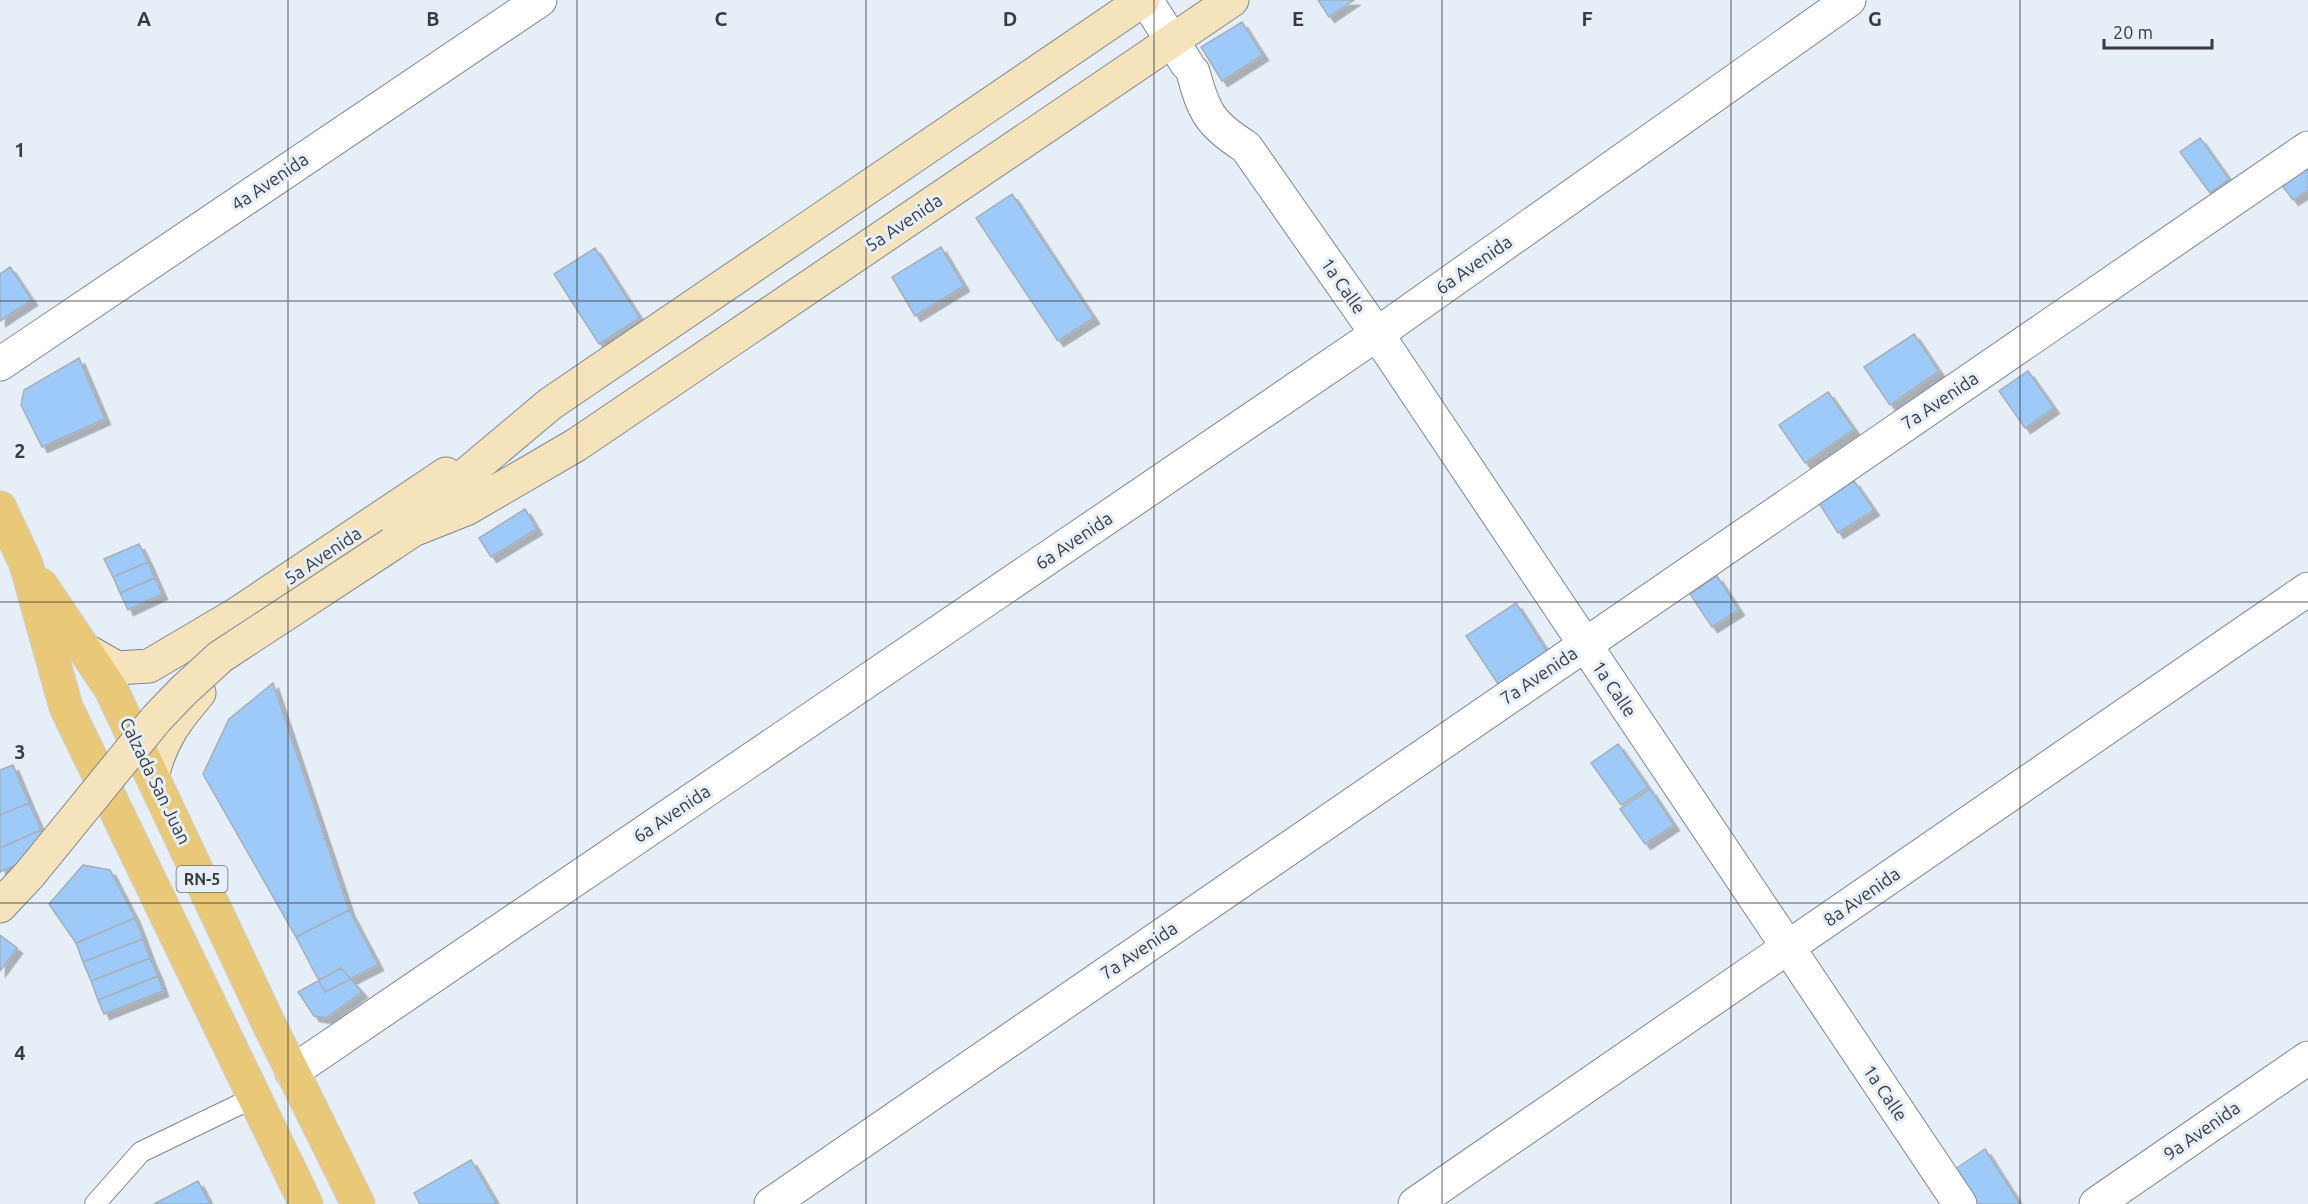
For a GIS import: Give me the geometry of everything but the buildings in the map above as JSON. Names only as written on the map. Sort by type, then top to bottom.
[{"type":"main road","name":"5a Avenida","points":[[87,651],[117,668],[149,666],[237,614],[550,405],[1144,0]]},
{"type":"main road","name":"5a Avenida","points":[[153,773],[160,746],[174,723],[199,693],[253,650],[576,445],[1232,0]]},
{"type":"main road","name":"5a Avenida","points":[[403,537],[450,488],[550,405]]},
{"type":"main road","name":"5a Avenida","points":[[0,906],[30,874],[157,718],[220,657],[403,537],[466,509],[576,445]]},
{"type":"main road","name":"Calzada San Juan","points":[[0,508],[26,564],[66,706],[306,1204]]},
{"type":"main road","name":"Calzada San Juan","points":[[26,564],[111,689],[153,773],[292,1072],[358,1204]]},
{"type":"street","name":"4a Avenida","points":[[0,364],[540,0]]},
{"type":"street","name":"1a Calle","points":[[1144,0],[1193,72],[1201,104],[1220,130],[1246,147],[1377,334],[1960,1204]]},
{"type":"street","name":"6a Avenida","points":[[292,1072],[1377,334],[1849,0]]},
{"type":"street","name":"7a Avenida","points":[[771,1204],[2308,148]]},
{"type":"street","name":"8a Avenida","points":[[1415,1204],[2308,590]]},
{"type":"street","name":"9a Avenida","points":[[2096,1204],[2308,1058]]},
{"type":"lane","points":[[95,1204],[141,1152],[255,1097]]}]
